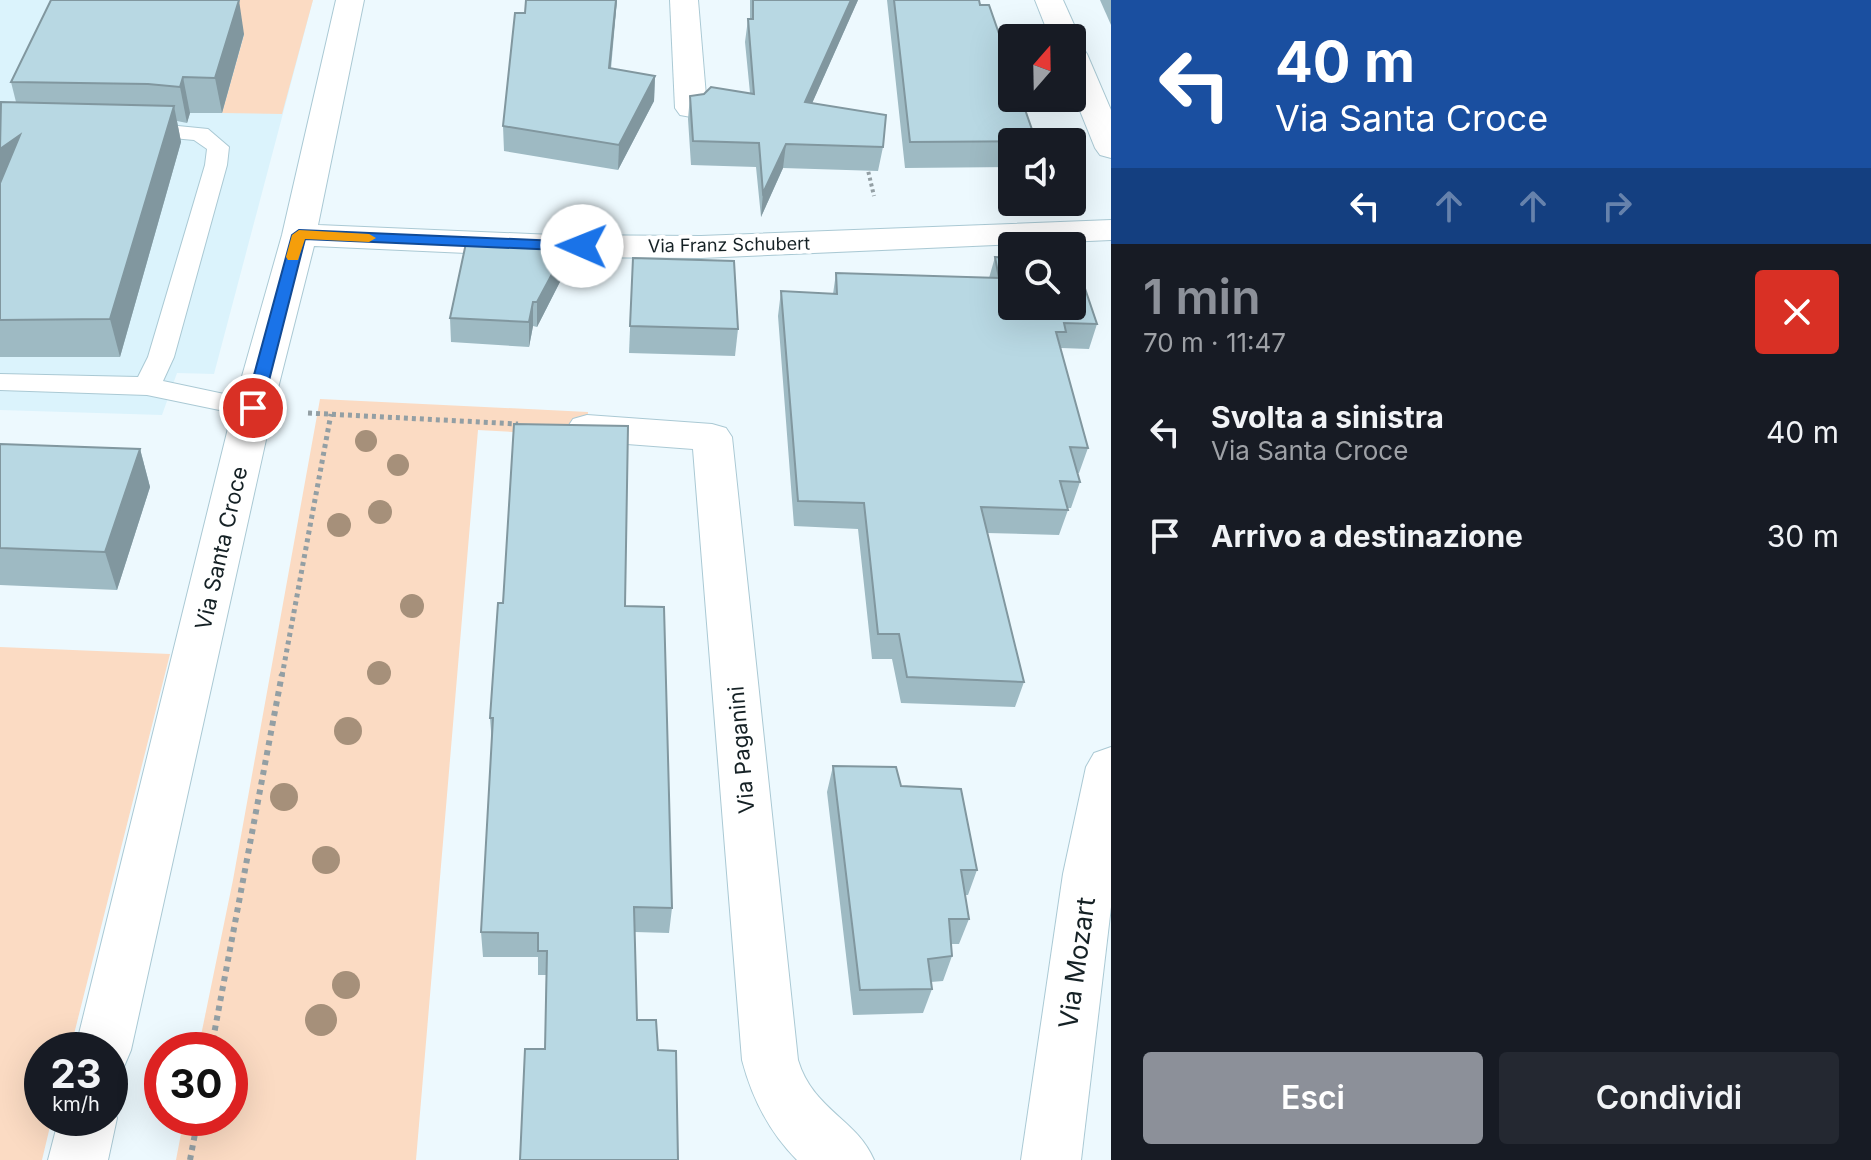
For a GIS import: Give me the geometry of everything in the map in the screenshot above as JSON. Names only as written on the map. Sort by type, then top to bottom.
[{"type":"street","name":"Via Santa Croce","points":[[107,1032],[253,408],[299,235],[350,0]]},
{"type":"street","points":[[684,0],[691,108]]},
{"type":"street","points":[[1049,0],[1059,24]]},
{"type":"street","points":[[1086,88],[1111,148]]},
{"type":"street","name":"Via Franz Schubert","points":[[299,235],[553,246],[701,247],[1111,230]]},
{"type":"street","name":"Via Paganini","points":[[587,428],[712,437],[770,1060],[776,1086],[793,1113],[813,1137],[844,1160]]},
{"type":"street","name":"Via Mozart","points":[[1051,1160],[1089,874],[1111,767]]},
{"type":"street","points":[[78,1160],[84,1136]]},
{"type":"lane","points":[[112,128],[200,134],[218,147],[216,165],[161,357],[147,386]]},
{"type":"lane","points":[[0,382],[147,386],[217,398],[253,408]]},
{"type":"path","points":[[866,162],[884,240]]},
{"type":"path","points":[[300,412],[587,428]]},
{"type":"path","points":[[214,1032],[331,414]]},
{"type":"path","points":[[190,1160],[195,1136]]},
{"type":"shaded area","points":[[0,0],[313,0],[214,374],[177,373],[162,415],[0,410]]},
{"type":"shaded area","points":[[170,0],[313,0],[282,114],[222,113],[244,35]]},
{"type":"shaded area","points":[[320,399],[588,412],[586,436],[478,430],[416,1160],[176,1160],[181,1136],[248,1136],[248,1032],[202,1032],[233,880]]},
{"type":"shaded area","points":[[0,647],[170,654],[75,1032],[24,1032],[24,1136],[48,1136],[42,1160],[0,1160]]},
{"type":"building","points":[[51,0],[239,0],[215,78],[183,77],[180,87],[11,82]]},
{"type":"building","points":[[526,0],[616,0],[609,68],[655,76],[619,145],[503,126],[515,13],[525,13]]},
{"type":"building","points":[[753,0],[851,0],[805,102],[886,115],[883,147],[786,144],[763,193],[759,143],[693,141],[690,96],[704,94],[711,87],[754,94],[748,19],[753,19]]},
{"type":"building","points":[[894,0],[979,0],[980,5],[989,5],[998,31],[998,112],[1026,112],[1031,128],[998,128],[998,141],[910,142]]},
{"type":"building","points":[[1,102],[174,106],[110,319],[0,320],[0,183],[20,135],[0,149]]},
{"type":"building","points":[[466,243],[566,248],[537,302],[533,302],[529,322],[450,318]]},
{"type":"building","points":[[633,258],[734,261],[738,329],[630,326]]},
{"type":"building","points":[[836,273],[998,278],[998,320],[1086,320],[1086,292],[1097,324],[1064,323],[1066,332],[1056,332],[1088,448],[1070,447],[1080,482],[1060,481],[1068,510],[981,507],[1024,682],[907,677],[899,634],[878,634],[864,503],[798,501],[781,291],[837,294]]},
{"type":"building","points":[[514,424],[628,426],[625,606],[664,607],[672,908],[634,907],[637,1020],[656,1020],[658,1050],[676,1051],[678,1160],[520,1160],[525,1049],[545,1049],[547,951],[538,951],[538,933],[481,932],[493,718],[490,718],[498,603],[503,603]]},
{"type":"building","points":[[0,444],[140,449],[105,552],[0,548]]},
{"type":"building","points":[[833,766],[896,767],[901,786],[961,789],[977,870],[961,870],[969,919],[949,919],[952,956],[928,959],[932,989],[860,990]]},
{"type":"slow traffic","points":[[293,257],[299,235],[369,238]]},
{"type":"route","points":[[253,408],[299,235],[582,246]]}]
